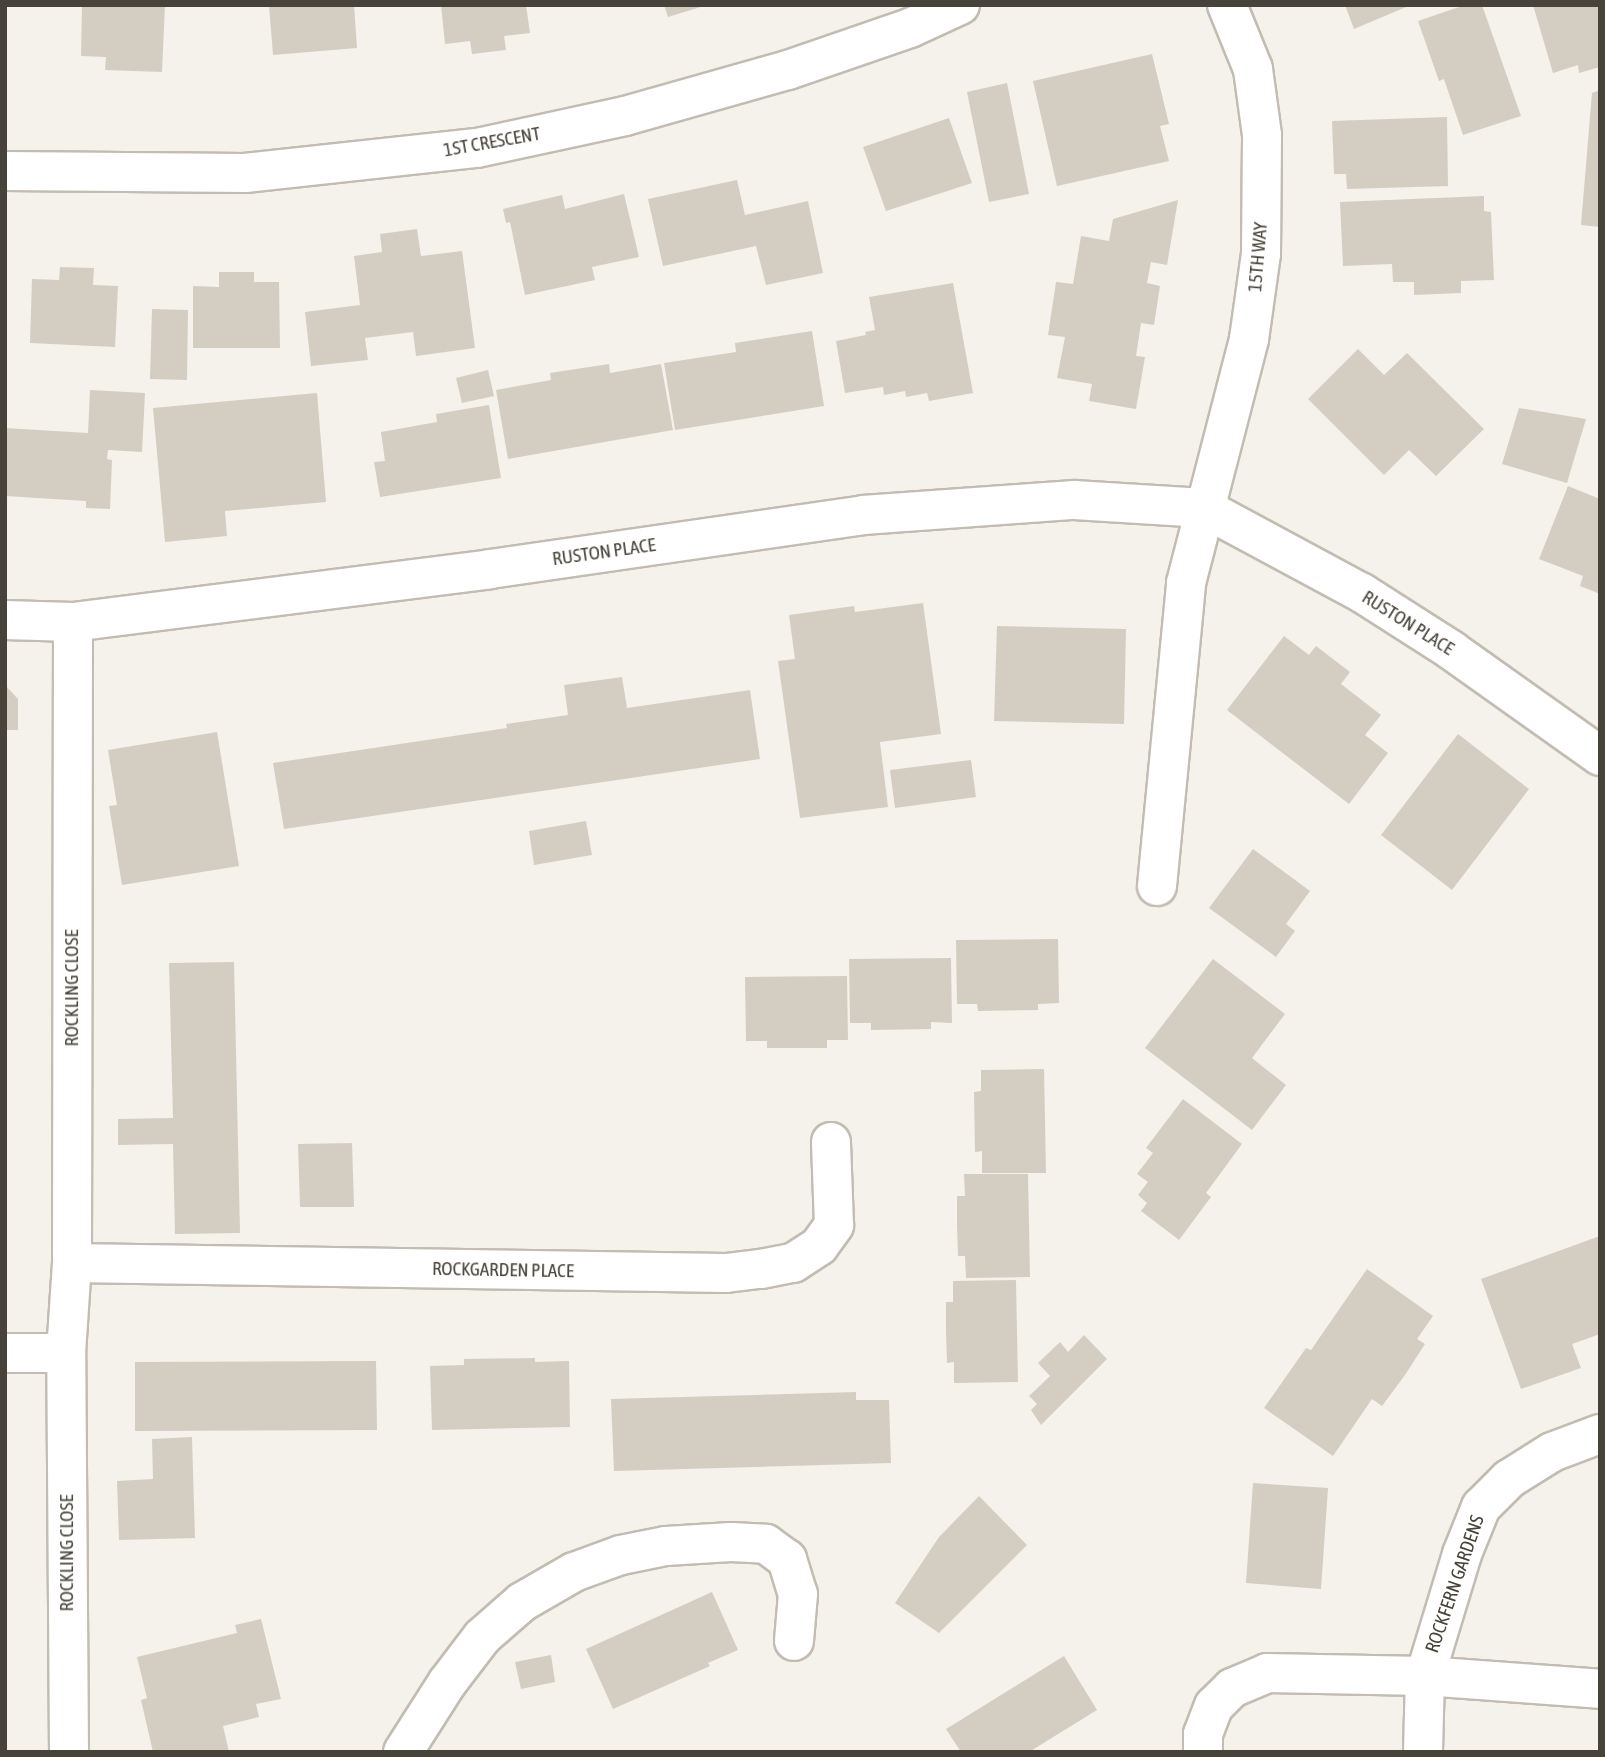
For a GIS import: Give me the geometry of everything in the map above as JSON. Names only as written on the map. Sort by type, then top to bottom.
[{"type":"street","name":"1ST CRESCENT","points":[[5,171],[245,173],[477,148],[625,116],[788,70],[911,28],[960,5]]},
{"type":"street","name":"15TH WAY","points":[[1204,508],[1249,339],[1261,254],[1262,135],[1253,69],[1227,5]]},
{"type":"street","name":"RUSTON PLACE","points":[[5,620],[73,622],[490,569],[863,515],[1074,500],[1204,508],[1362,593],[1531,705],[1600,756]]},
{"type":"street","points":[[1157,886],[1186,583],[1204,508]]},
{"type":"street","name":"ROCKLING CLOSE","points":[[69,1752],[66,1353],[72,1263],[73,622]]},
{"type":"street","name":"ROCKGARDEN PLACE","points":[[72,1263],[726,1273],[761,1269],[793,1263],[819,1247],[834,1225],[831,1142]]},
{"type":"street","points":[[5,1353],[66,1353]]},
{"type":"street","name":"ROCKFERN GARDENS","points":[[1423,1752],[1425,1676],[1462,1553],[1481,1507],[1509,1479],[1552,1452],[1600,1434]]},
{"type":"street","points":[[403,1752],[447,1683],[482,1637],[522,1602],[575,1572],[621,1555],[666,1546],[731,1542],[766,1544],[787,1559],[799,1594],[794,1641]]},
{"type":"street","name":"ROCKFERN GARDENS","points":[[1203,1752],[1203,1734],[1213,1706],[1232,1688],[1267,1673],[1425,1676],[1600,1689]]},
{"type":"building","points":[[82,5],[165,5],[162,72],[105,70],[106,57],[81,56]]},
{"type":"building","points":[[269,5],[354,5],[357,48],[273,55]]},
{"type":"building","points":[[441,5],[526,5],[530,33],[504,36],[506,50],[472,54],[470,41],[445,44]]},
{"type":"building","points":[[664,5],[704,5],[704,6],[668,17]]},
{"type":"building","points":[[1345,5],[1411,5],[1354,29]]},
{"type":"building","points":[[1465,5],[1482,5],[1521,116],[1463,135],[1444,79],[1439,81],[1418,21]]},
{"type":"building","points":[[1533,5],[1600,5],[1600,67],[1579,73],[1578,65],[1553,73]]},
{"type":"building","points":[[1152,54],[1169,124],[1160,126],[1169,161],[1057,186],[1033,81]]},
{"type":"building","points":[[1007,83],[1029,194],[989,202],[967,92]]},
{"type":"building","points":[[1600,90],[1600,227],[1581,225],[1592,93]]},
{"type":"building","points":[[1447,117],[1448,186],[1347,189],[1346,174],[1334,174],[1332,121]]},
{"type":"building","points":[[949,118],[972,183],[886,211],[863,147]]},
{"type":"building","points":[[737,180],[745,215],[808,201],[823,273],[766,285],[756,246],[663,266],[648,199]]},
{"type":"building","points":[[624,194],[639,257],[592,267],[595,280],[525,295],[510,222],[506,223],[503,209],[562,195],[565,209]]},
{"type":"building","points":[[1484,196],[1484,211],[1491,212],[1494,280],[1461,281],[1461,293],[1414,295],[1414,282],[1393,282],[1392,264],[1343,266],[1340,202]]},
{"type":"building","points":[[1178,200],[1167,265],[1151,262],[1147,283],[1160,286],[1154,325],[1141,323],[1136,356],[1145,357],[1136,409],[1089,401],[1092,384],[1057,378],[1065,337],[1048,335],[1056,282],[1073,284],[1081,236],[1109,241],[1113,219]]},
{"type":"building","points":[[417,229],[421,256],[462,251],[475,348],[416,356],[413,332],[365,338],[368,360],[311,366],[305,312],[360,305],[354,256],[382,252],[380,234]]},
{"type":"building","points":[[60,267],[94,268],[93,285],[118,286],[115,347],[30,343],[32,279],[59,280]]},
{"type":"building","points":[[219,272],[254,272],[254,282],[279,282],[280,348],[193,348],[193,286],[219,287]]},
{"type":"building","points":[[953,283],[973,393],[929,401],[927,393],[906,397],[905,391],[884,395],[883,387],[845,393],[836,341],[866,335],[865,332],[875,330],[869,297]]},
{"type":"building","points":[[152,309],[188,310],[187,380],[150,379]]},
{"type":"building","points":[[812,331],[824,406],[675,430],[664,363],[736,352],[735,343]]},
{"type":"building","points":[[1358,349],[1384,375],[1407,353],[1484,429],[1436,476],[1409,450],[1384,475],[1308,399]]},
{"type":"building","points":[[609,364],[610,373],[661,364],[673,430],[508,459],[496,390],[551,380],[550,373]]},
{"type":"building","points":[[488,370],[494,396],[462,403],[456,378]]},
{"type":"building","points":[[90,390],[145,393],[142,452],[108,450],[107,459],[112,460],[110,509],[86,508],[86,501],[5,496],[5,428],[88,433]]},
{"type":"building","points":[[317,393],[326,502],[225,511],[227,536],[165,542],[153,408]]},
{"type":"building","points":[[489,405],[501,478],[380,497],[374,462],[385,461],[381,432],[437,422],[436,414]]},
{"type":"building","points":[[1519,408],[1586,419],[1567,483],[1502,464]]},
{"type":"building","points":[[1568,486],[1600,499],[1600,594],[1580,586],[1583,576],[1539,559]]},
{"type":"building","points":[[923,603],[941,734],[880,742],[888,807],[800,818],[778,661],[795,659],[789,615],[854,606],[855,612]]},
{"type":"building","points":[[997,626],[1126,629],[1124,724],[994,721]]},
{"type":"building","points":[[1284,636],[1309,655],[1316,646],[1350,672],[1341,684],[1381,715],[1365,735],[1388,753],[1349,804],[1227,710]]},
{"type":"building","points":[[622,677],[627,708],[750,690],[760,759],[284,829],[273,763],[507,728],[506,724],[568,715],[564,685]]},
{"type":"building","points":[[5,685],[18,699],[18,730],[5,730]]},
{"type":"building","points":[[217,732],[239,866],[122,885],[109,806],[117,805],[108,750]]},
{"type":"building","points":[[1458,734],[1529,789],[1452,890],[1381,835]]},
{"type":"building","points":[[971,760],[976,797],[895,808],[890,770]]},
{"type":"building","points":[[586,821],[592,855],[534,865],[529,831]]},
{"type":"building","points":[[1253,849],[1310,891],[1286,924],[1295,931],[1276,957],[1209,908]]},
{"type":"building","points":[[1058,939],[1059,1003],[1038,1004],[1038,1010],[978,1011],[977,1004],[957,1004],[956,940]]},
{"type":"building","points":[[951,958],[952,1023],[931,1022],[931,1029],[871,1030],[871,1023],[850,1023],[849,959]]},
{"type":"building","points":[[1213,959],[1285,1014],[1252,1058],[1286,1085],[1252,1130],[1145,1048]]},
{"type":"building","points":[[234,962],[240,1233],[175,1234],[173,1144],[118,1145],[118,1119],[173,1118],[169,963]]},
{"type":"building","points":[[847,976],[848,1040],[827,1040],[827,1048],[767,1048],[767,1041],[746,1041],[745,977]]},
{"type":"building","points":[[1044,1069],[1046,1173],[982,1173],[982,1151],[975,1152],[974,1092],[981,1091],[981,1070]]},
{"type":"building","points":[[1183,1099],[1242,1144],[1206,1193],[1211,1197],[1179,1240],[1141,1211],[1147,1203],[1138,1195],[1148,1182],[1137,1174],[1153,1153],[1146,1148]]},
{"type":"building","points":[[352,1143],[354,1207],[300,1207],[298,1144]]},
{"type":"building","points":[[964,1174],[1028,1174],[1030,1277],[966,1278],[965,1256],[958,1256],[957,1226],[957,1196],[965,1196]]},
{"type":"building","points":[[1600,1236],[1600,1334],[1572,1344],[1581,1368],[1521,1389],[1481,1279]]},
{"type":"building","points":[[1367,1269],[1433,1316],[1417,1339],[1425,1344],[1405,1375],[1382,1406],[1372,1399],[1333,1456],[1264,1408],[1306,1348],[1311,1350]]},
{"type":"building","points":[[1016,1280],[1018,1382],[954,1383],[954,1362],[947,1363],[946,1333],[946,1302],[953,1302],[953,1281]]},
{"type":"building","points":[[1084,1335],[1107,1359],[1041,1425],[1031,1410],[1037,1404],[1029,1396],[1050,1376],[1038,1363],[1060,1342],[1068,1352]]},
{"type":"building","points":[[535,1358],[535,1362],[569,1361],[570,1427],[432,1430],[430,1366],[464,1365],[464,1359]]},
{"type":"building","points":[[376,1361],[377,1430],[135,1431],[135,1362]]},
{"type":"building","points":[[856,1392],[856,1400],[889,1400],[891,1463],[614,1471],[611,1399]]},
{"type":"building","points":[[192,1437],[195,1538],[119,1540],[117,1481],[153,1479],[152,1439]]},
{"type":"building","points":[[1253,1483],[1328,1488],[1321,1589],[1246,1583]]},
{"type":"building","points":[[979,1496],[1027,1545],[939,1633],[895,1603],[939,1537]]},
{"type":"building","points":[[712,1592],[738,1650],[708,1663],[710,1666],[613,1709],[586,1649]]},
{"type":"building","points":[[261,1619],[281,1699],[256,1704],[259,1717],[223,1726],[229,1752],[153,1752],[141,1700],[147,1698],[137,1657],[237,1633],[235,1625]]},
{"type":"building","points":[[551,1655],[555,1682],[521,1689],[515,1662]]},
{"type":"building","points":[[1064,1656],[1097,1710],[1029,1752],[961,1752],[946,1729]]}]
